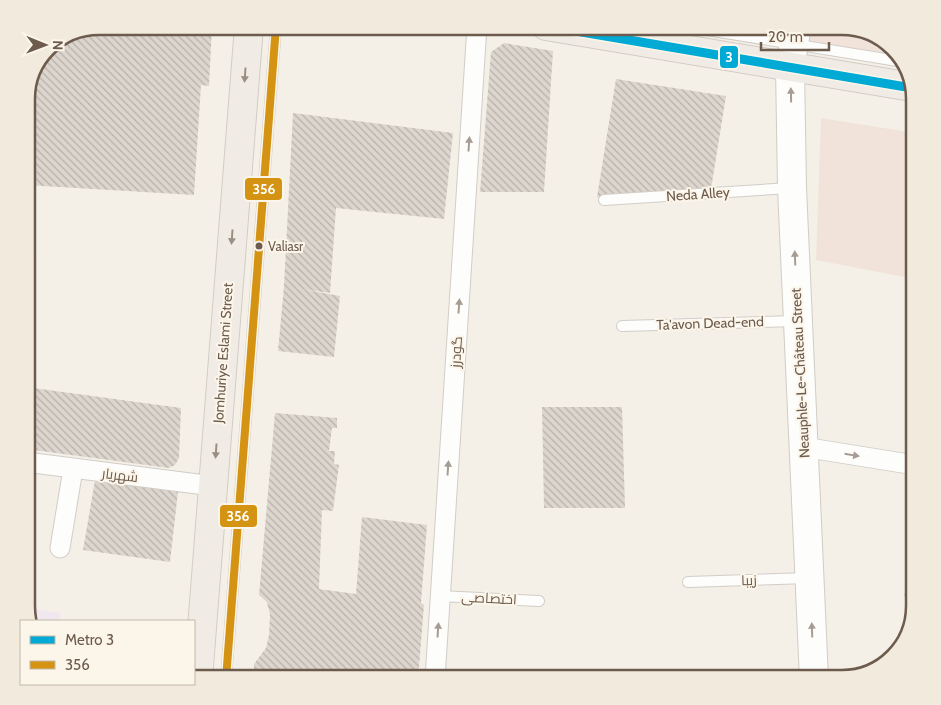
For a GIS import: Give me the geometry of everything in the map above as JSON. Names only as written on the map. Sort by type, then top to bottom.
[{"type":"main road","name":"Jomhuriye Eslami Street","points":[[199,670],[248,35]]},
{"type":"main road","points":[[658,35],[794,46],[904,84]]},
{"type":"main road","name":"Neauphle-Le-Château Street","points":[[794,46],[792,188],[814,670]]},
{"type":"street","name":"گودرز","points":[[436,670],[476,35]]},
{"type":"street","points":[[804,447],[906,464]]},
{"type":"street","name":"شهریار","points":[[35,463],[213,486]]},
{"type":"street","points":[[60,548],[73,469]]},
{"type":"lane","points":[[227,670],[275,35]]},
{"type":"lane","points":[[732,35],[893,60]]},
{"type":"lane","name":"Neda Alley","points":[[604,200],[792,188]]},
{"type":"lane","name":"Ta'avon Dead-end","points":[[622,326],[798,321]]},
{"type":"lane","name":"زیبا","points":[[688,582],[809,578]]},
{"type":"lane","name":"اختصاصی","points":[[440,596],[539,601]]},
{"type":"shaded area","points":[[763,35],[851,36],[863,38],[881,48],[886,53]]},
{"type":"shaded area","points":[[821,118],[906,132],[906,277],[816,260]]},
{"type":"shaded area","points":[[35,609],[61,613],[60,620],[36,620]]},
{"type":"building","points":[[99,35],[212,35],[209,86],[201,85],[194,195],[35,186],[35,94],[37,82],[42,70],[70,70],[70,42],[78,38]]},
{"type":"building","points":[[504,43],[553,51],[544,192],[480,192],[491,52]]},
{"type":"building","points":[[616,79],[726,96],[711,189],[597,197]]},
{"type":"building","points":[[293,113],[453,133],[444,219],[336,208],[330,293],[301,289],[340,296],[334,357],[278,351],[284,286]]},
{"type":"building","points":[[35,388],[181,408],[179,458],[175,465],[169,468],[35,450]]},
{"type":"building","points":[[542,407],[622,407],[625,508],[544,508]]},
{"type":"building","points":[[275,413],[337,418],[337,428],[332,428],[329,451],[335,451],[334,464],[339,465],[333,511],[322,510],[319,589],[356,594],[362,517],[427,525],[421,603],[424,605],[419,670],[254,670],[254,664],[266,648],[269,635],[270,615],[267,602],[259,595]]},
{"type":"building","points":[[95,480],[178,492],[170,562],[83,550]]},
{"type":"metro line","name":"3","points":[[599,35],[905,87]]},
{"type":"transit line","name":"356","points":[[227,670],[275,35]]},
{"type":"place","name":"Valiasr","points":[[259,246]]}]
